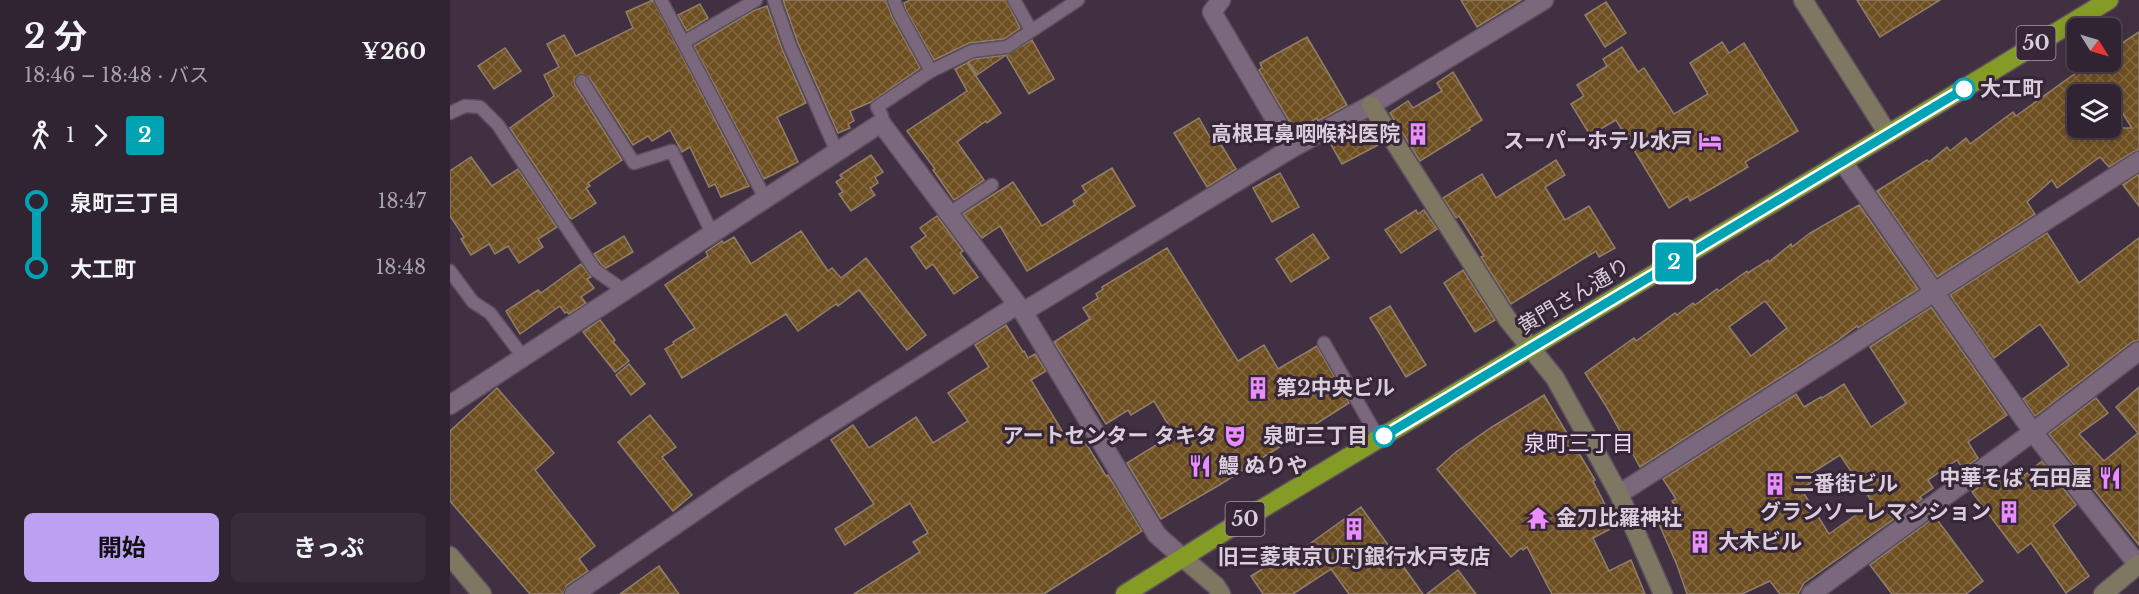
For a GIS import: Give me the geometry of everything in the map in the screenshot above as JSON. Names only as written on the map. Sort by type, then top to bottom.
[{"type":"highway","name":"黄門さん通り","points":[[1125,594],[1238,523],[2109,0]]},
{"type":"street","points":[[1221,0],[1212,12],[1292,148]]},
{"type":"street","points":[[574,594],[738,482],[1020,308],[1292,148],[1371,105],[1544,0]]},
{"type":"street","points":[[1803,0],[1888,134]]},
{"type":"street","points":[[1371,105],[1508,320],[1555,378],[1619,494],[1663,594]]},
{"type":"street","points":[[450,405],[881,123],[1020,308],[1157,535],[1216,586],[1221,594]]},
{"type":"street","points":[[1842,161],[2033,432],[2139,565],[2103,594]]},
{"type":"street","points":[[1619,494],[2139,161]]},
{"type":"street","points":[[1811,594],[2033,432],[2139,351]]},
{"type":"street","points":[[450,556],[482,594]]},
{"type":"lane","points":[[662,0],[765,198]]},
{"type":"lane","points":[[684,42],[756,0]]},
{"type":"lane","points":[[774,0],[790,46],[837,152]]},
{"type":"lane","points":[[894,0],[931,71]]},
{"type":"lane","points":[[1014,0],[1031,30]]},
{"type":"lane","points":[[881,123],[882,116],[877,106],[931,71],[972,51],[1007,47],[1078,0]]},
{"type":"lane","points":[[582,81],[634,163],[672,151],[712,233]]},
{"type":"lane","points":[[450,113],[465,106],[480,107],[498,124],[596,270],[623,290]]},
{"type":"lane","points":[[948,214],[992,185]]},
{"type":"lane","points":[[450,271],[473,302],[490,313],[524,357]]},
{"type":"lane","points":[[1324,343],[1380,439]]},
{"type":"building","points":[[653,0],[749,186],[721,197],[715,184],[709,187],[690,147],[682,152],[670,130],[652,141],[648,136],[633,145],[589,77],[581,73],[574,78],[575,85],[622,160],[588,183],[590,186],[586,188],[596,203],[572,219],[510,128],[554,96],[544,75],[559,67],[547,44],[564,35],[576,56],[633,28],[626,12]]},
{"type":"building","points":[[783,0],[886,0],[892,17],[920,68],[871,102],[850,111],[854,121],[848,124],[850,128],[838,133],[798,43]]},
{"type":"building","points":[[910,0],[1006,0],[1020,28],[1004,39],[969,43],[934,60],[906,10],[904,3]]},
{"type":"building","points":[[1461,0],[1521,0],[1477,27]]},
{"type":"building","points":[[1857,0],[1940,0],[1880,37]]},
{"type":"building","points":[[1606,2],[1626,33],[1605,47],[1585,15]]},
{"type":"building","points":[[700,4],[708,18],[687,31],[678,15]]},
{"type":"building","points":[[767,6],[782,49],[806,103],[777,117],[798,162],[764,179],[694,46],[753,11]]},
{"type":"building","points":[[2139,32],[2139,150],[2109,167],[2100,157],[2057,188],[2052,180],[2027,202],[2035,214],[1937,277],[1877,191],[1927,160],[1929,162],[1947,147],[1950,151],[1966,138],[1970,144],[2013,112],[2016,116],[2077,72],[2121,72],[2121,44]]},
{"type":"building","points":[[1307,37],[1347,105],[1295,131],[1259,70],[1262,68],[1260,63]]},
{"type":"building","points":[[1032,40],[1054,79],[1029,94],[1006,55]]},
{"type":"building","points":[[1722,42],[1729,53],[1744,43],[1798,131],[1745,162],[1748,167],[1690,201],[1688,196],[1669,208],[1616,120],[1590,135],[1571,104],[1584,96],[1577,85],[1607,66],[1603,59],[1622,47],[1638,72],[1644,68],[1674,114],[1708,94],[1690,63]]},
{"type":"building","points":[[505,48],[521,71],[494,89],[478,66]]},
{"type":"building","points":[[1006,55],[977,75],[968,62],[974,59]]},
{"type":"building","points":[[967,63],[1001,113],[957,142],[984,180],[954,200],[907,131],[967,91],[955,69]]},
{"type":"building","points":[[1453,72],[1482,120],[1420,161],[1390,113],[1408,101],[1413,108],[1442,91],[1437,83]]},
{"type":"building","points":[[1199,118],[1212,141],[1217,138],[1236,169],[1207,187],[1174,133]]},
{"type":"building","points":[[1365,121],[1369,122],[1382,143],[1342,164],[1329,141]]},
{"type":"building","points":[[871,155],[883,172],[875,177],[878,183],[870,188],[875,195],[851,211],[839,194],[843,192],[836,182],[842,178],[840,175]]},
{"type":"building","points":[[471,157],[492,186],[518,169],[557,227],[538,239],[543,247],[519,263],[508,246],[495,254],[489,244],[471,255],[461,239],[464,237],[450,216],[450,171]]},
{"type":"building","points":[[1556,160],[1565,175],[1545,187],[1565,220],[1589,206],[1615,248],[1599,257],[1596,251],[1511,304],[1481,257],[1484,256],[1459,216],[1456,218],[1443,198],[1482,174],[1496,198]]},
{"type":"building","points":[[1112,168],[1135,206],[1027,271],[1000,226],[982,238],[963,214],[1013,182],[1042,226],[1075,205],[1073,201],[1086,192],[1082,186]]},
{"type":"building","points":[[1280,173],[1299,207],[1272,222],[1253,188]]},
{"type":"building","points":[[2139,174],[2139,206],[2123,185]]},
{"type":"building","points":[[1859,205],[1918,289],[1640,467],[1585,373],[1634,338],[1636,341],[1675,313],[1677,315],[1717,289],[1719,291],[1747,271],[1748,273],[1768,260],[1769,262],[1791,244],[1792,247],[1810,233]],"holes":[[[1765,301],[1787,328],[1751,356],[1729,327]]]},
{"type":"building","points":[[1416,210],[1418,214],[1424,210],[1437,229],[1401,253],[1385,230]]},
{"type":"building","points":[[937,216],[963,251],[960,253],[978,277],[954,294],[933,264],[926,269],[911,247],[926,236],[920,228]]},
{"type":"building","points":[[801,231],[828,271],[832,268],[841,278],[866,258],[926,335],[907,350],[859,290],[798,331],[786,314],[682,378],[665,349],[695,328],[665,285],[708,256],[706,252],[722,241],[724,243],[734,237],[751,264]]},
{"type":"building","points":[[2047,233],[2079,283],[2139,238],[2139,340],[2132,342],[2035,416],[2023,399],[2069,365],[2040,324],[1994,358],[1950,295]]},
{"type":"building","points":[[1313,234],[1329,258],[1291,282],[1276,259]]},
{"type":"building","points":[[624,236],[633,252],[606,268],[594,254]]},
{"type":"building","points":[[1167,248],[1238,361],[1264,345],[1278,369],[1317,346],[1349,403],[1161,519],[1127,463],[1174,434],[1154,401],[1131,415],[1128,410],[1106,424],[1054,342],[1090,319],[1083,308],[1098,298],[1096,294],[1103,289],[1102,287]]},
{"type":"building","points":[[581,264],[591,277],[587,279],[594,288],[581,297],[586,303],[569,314],[565,313],[560,306],[520,334],[506,311],[538,290],[541,293]]},
{"type":"building","points":[[1463,270],[1495,320],[1475,332],[1444,283]]},
{"type":"building","points":[[1390,306],[1426,365],[1406,377],[1370,318]]},
{"type":"building","points":[[1931,307],[2007,415],[1968,442],[1978,458],[1963,469],[1957,460],[1928,480],[1933,488],[1920,497],[1922,499],[1804,583],[1798,594],[1780,594],[1770,581],[1742,594],[1687,594],[1655,515],[1675,506],[1672,501],[1676,499],[1663,479],[1796,394],[1804,407],[1844,384],[1871,427],[1906,403],[1870,347]],"holes":[[[1840,455],[1873,503],[1829,534],[1801,489],[1812,482],[1807,476]]]},
{"type":"building","points":[[600,320],[615,340],[613,342],[629,361],[615,372],[583,332]]},
{"type":"building","points":[[1006,325],[1028,358],[1035,354],[1046,371],[1031,380],[1070,444],[1082,437],[1142,531],[1044,594],[854,594],[920,552],[913,542],[928,533],[910,503],[845,545],[835,529],[874,504],[831,440],[853,425],[869,448],[916,417],[933,443],[968,421],[948,393],[989,367],[975,345]]},
{"type":"building","points":[[629,364],[645,384],[631,395],[616,375]]},
{"type":"building","points":[[2139,387],[2139,545],[2049,434],[2096,398],[2108,413],[2079,434],[2104,461],[2138,433],[2116,407]]},
{"type":"building","points":[[497,388],[554,453],[535,470],[595,546],[579,559],[588,571],[567,585],[563,594],[530,594],[450,501],[450,431]]},
{"type":"building","points":[[1544,395],[1595,480],[1593,481],[1616,526],[1593,538],[1609,571],[1631,560],[1645,594],[1552,594],[1527,547],[1523,550],[1521,548],[1511,557],[1437,469],[1456,452],[1492,427]]},
{"type":"building","points":[[650,415],[676,447],[662,457],[692,495],[673,511],[618,442]]},
{"type":"building","points":[[2042,461],[2076,505],[2053,525],[2089,576],[2066,593],[2031,543],[2018,553],[1972,492],[2000,471],[2011,486]]},
{"type":"building","name":"旧三菱東京UFJ銀行水戸支店","points":[[1361,507],[1423,594],[1349,594],[1331,569],[1293,594],[1263,594],[1251,576],[1294,549],[1297,553]]},
{"type":"building","points":[[1935,517],[1983,581],[1966,594],[1892,594],[1870,565]]},
{"type":"building","points":[[659,566],[679,594],[620,594]]},
{"type":"building","points":[[1458,570],[1476,594],[1427,594]]},
{"type":"bus line","name":"2","points":[[1384,436],[1964,89]]},
{"type":"place","name":"大工町","points":[[1964,89]]},
{"type":"place","name":"高根耳鼻咽喉科医院","points":[[1418,134]]},
{"type":"place","name":"スーパーホテル水戸","points":[[1710,141]]},
{"type":"place","name":"第2中央ビル","points":[[1258,388]]},
{"type":"place","name":"アートセンター タキタ","points":[[1235,436]]},
{"type":"place","name":"泉町三丁目","points":[[1384,436]]},
{"type":"place","name":"鰻 ぬりや","points":[[1200,466]]},
{"type":"place","name":"中華そば 石田屋","points":[[2110,478]]},
{"type":"place","name":"二番街ビル","points":[[1775,484]]},
{"type":"place","name":"グランソーレマンション","points":[[2009,512]]},
{"type":"place","name":"金刀比羅神社","points":[[1538,518]]},
{"type":"place","name":"旧三菱東京UFJ銀行水戸支店","points":[[1354,529]]},
{"type":"place","name":"大木ビル","points":[[1700,542]]},
{"type":"district","name":"泉町三丁目","points":[[1579,443]]}]
